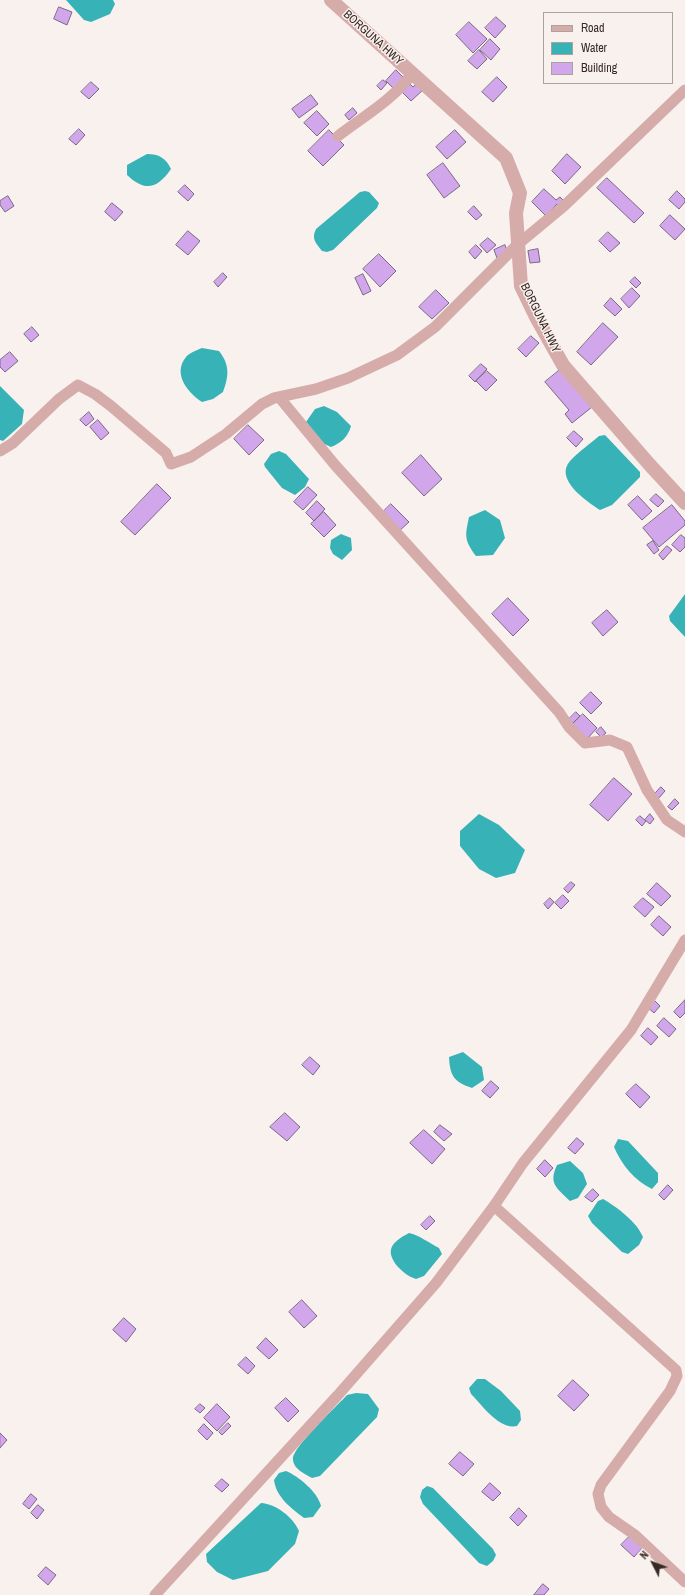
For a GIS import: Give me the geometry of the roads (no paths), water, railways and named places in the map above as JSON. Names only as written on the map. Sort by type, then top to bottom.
[{"type":"street","name":"BORGUNA HWY","points":[[331,0],[506,158],[520,193],[516,213],[521,286],[563,365],[685,503]]},
{"type":"street","points":[[338,136],[390,96],[407,80],[412,73]]},
{"type":"street","points":[[0,450],[13,443],[58,399],[78,385],[95,394],[111,406],[166,453],[172,464],[191,457],[226,434],[262,404],[279,396],[316,389],[348,378],[398,354],[436,326],[517,245],[564,206],[685,90]]},
{"type":"street","points":[[279,396],[335,466],[559,712],[582,741],[590,743],[610,740],[627,747],[647,790],[667,820],[685,832]]},
{"type":"street","points":[[155,1595],[343,1390],[436,1283],[494,1206],[523,1163],[630,1030],[685,940]]},
{"type":"street","points":[[494,1206],[676,1370],[677,1376],[670,1391],[601,1485],[598,1494],[601,1508],[609,1517],[635,1534],[685,1582]]},
{"type":"water","points":[[66,0],[113,0],[115,4],[110,14],[91,22],[84,20]]},
{"type":"water","points":[[147,154],[162,157],[171,169],[161,181],[150,186],[140,184],[127,175],[127,165]]},
{"type":"water","points":[[360,192],[369,192],[379,203],[377,208],[333,250],[327,252],[322,251],[314,238],[316,229]]},
{"type":"water","points":[[202,348],[219,351],[227,366],[227,376],[223,392],[213,399],[202,402],[187,388],[181,376],[181,370],[182,363],[186,357]]},
{"type":"water","points":[[0,386],[24,410],[22,424],[3,441],[0,440]]},
{"type":"water","points":[[324,406],[337,412],[351,426],[344,439],[331,447],[322,443],[306,422],[315,409]]},
{"type":"water","points":[[605,435],[640,472],[640,477],[612,505],[600,510],[574,489],[566,475],[566,468],[570,461],[580,451],[599,436]]},
{"type":"water","points":[[279,451],[286,454],[309,479],[305,487],[295,495],[282,488],[265,467],[264,464],[271,454]]},
{"type":"water","points":[[485,510],[500,520],[505,538],[493,555],[476,556],[469,546],[466,538],[469,517]]},
{"type":"water","points":[[341,534],[351,538],[352,550],[342,560],[333,554],[330,548],[331,540]]},
{"type":"water","points":[[685,594],[685,637],[670,621],[669,616]]},
{"type":"water","points":[[479,814],[499,825],[525,850],[515,873],[496,878],[479,869],[460,846],[460,831]]},
{"type":"water","points":[[463,1052],[482,1067],[484,1080],[472,1088],[457,1081],[450,1069],[449,1057]]},
{"type":"water","points":[[618,1139],[628,1141],[658,1173],[658,1182],[652,1189],[634,1177],[620,1160],[614,1147]]},
{"type":"water","points":[[570,1161],[583,1173],[587,1184],[578,1198],[570,1201],[555,1185],[553,1177],[557,1165]]},
{"type":"water","points":[[603,1199],[631,1220],[643,1237],[639,1245],[628,1254],[622,1252],[592,1223],[588,1216],[598,1201]]},
{"type":"water","points":[[409,1233],[420,1237],[439,1248],[442,1254],[424,1276],[416,1279],[400,1269],[391,1256],[394,1243]]},
{"type":"water","points":[[477,1379],[485,1379],[501,1391],[520,1411],[521,1420],[517,1426],[510,1426],[497,1421],[471,1394],[469,1388]]},
{"type":"water","points":[[356,1393],[368,1394],[379,1409],[377,1417],[320,1476],[312,1478],[303,1473],[295,1466],[293,1459],[300,1446],[347,1395]]},
{"type":"water","points":[[286,1471],[307,1485],[316,1495],[321,1506],[313,1517],[304,1518],[285,1502],[278,1492],[274,1480],[279,1473]]},
{"type":"water","points":[[427,1486],[433,1488],[493,1549],[496,1555],[493,1561],[487,1566],[479,1563],[423,1504],[420,1497],[422,1490]]},
{"type":"water","points":[[261,1503],[278,1509],[293,1521],[299,1531],[295,1544],[268,1571],[233,1580],[217,1572],[207,1562],[206,1554]]}]
